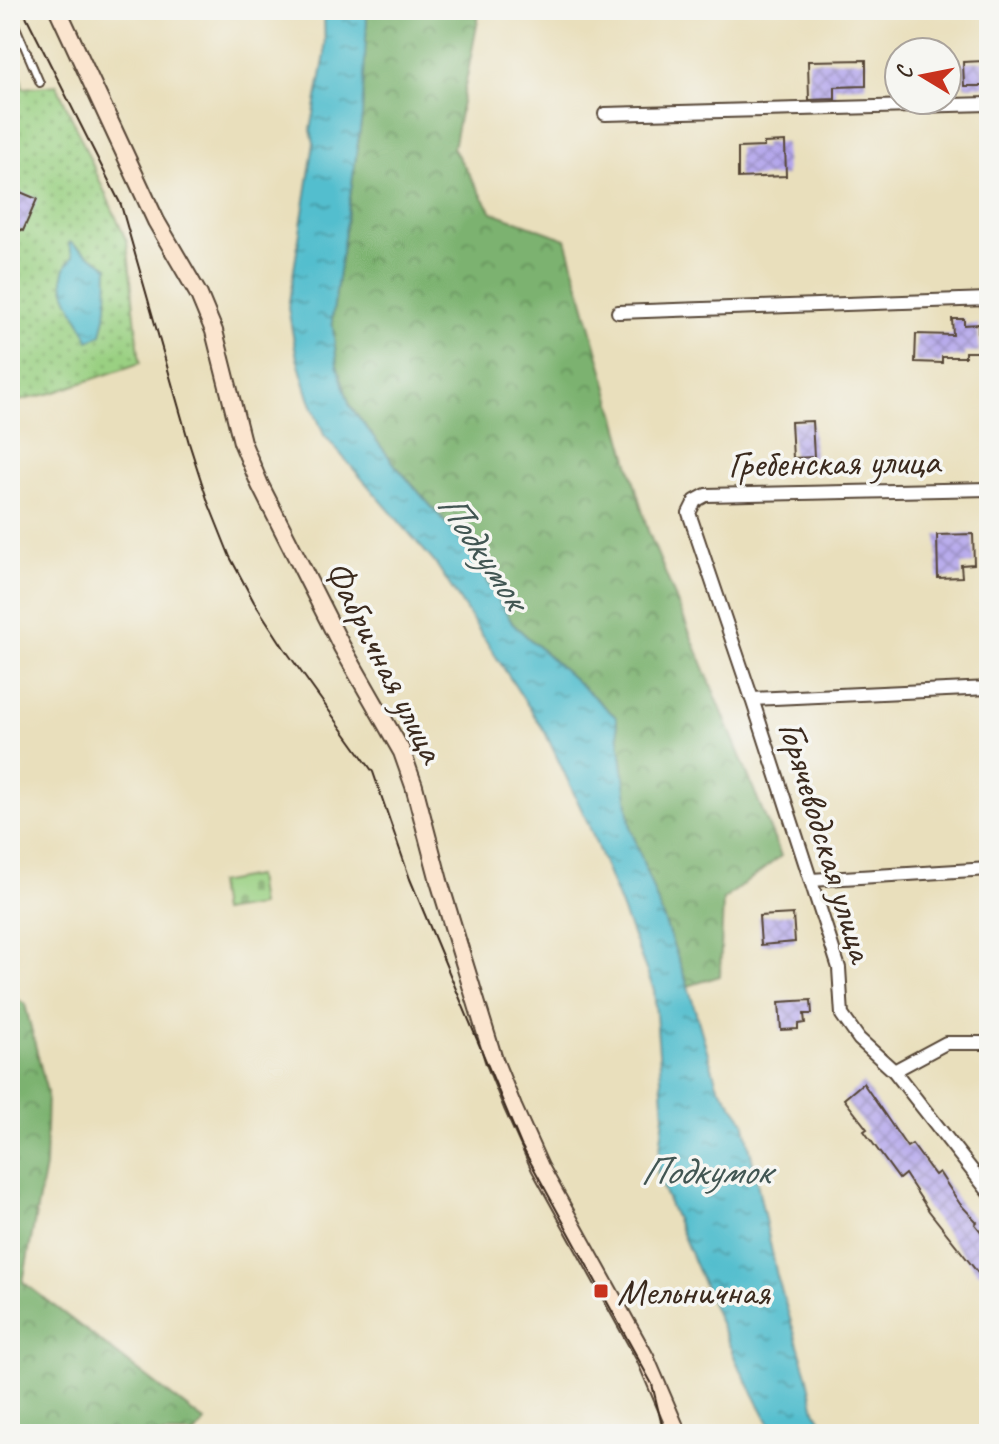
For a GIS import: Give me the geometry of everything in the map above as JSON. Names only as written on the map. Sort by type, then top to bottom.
[{"type":"main road","name":"Фабричная улица","points":[[58,10],[156,221],[199,295],[214,331],[242,442],[260,485],[342,647],[402,752],[494,1060],[513,1107],[540,1167],[645,1357],[678,1434]]},
{"type":"street","points":[[605,114],[989,104]]},
{"type":"street","points":[[618,312],[989,299]]},
{"type":"street","name":"Гребенская улица","points":[[689,513],[695,501],[706,495],[989,489]]},
{"type":"street","name":"Горячеводская улица","points":[[689,513],[839,968],[842,1015],[859,1039],[894,1071],[989,1192]]},
{"type":"street","points":[[752,699],[989,688]]},
{"type":"street","points":[[811,880],[989,869]]},
{"type":"street","points":[[894,1071],[946,1043],[989,1043]]},
{"type":"lane","points":[[10,13],[40,83]]},
{"type":"green space","points":[[366,10],[480,10],[453,148],[492,212],[566,239],[648,531],[781,856],[723,900],[720,976],[688,986],[631,829],[616,717],[513,624],[463,543],[396,466],[350,406],[337,365],[332,319],[362,116]]},
{"type":"green space","points":[[19,70],[23,88],[57,85],[127,242],[140,363],[52,393],[10,403],[10,72]]},
{"type":"green space","points":[[256,876],[260,906],[221,912],[217,883]]},
{"type":"green space","points":[[10,994],[25,1004],[47,1092],[45,1167],[23,1282],[205,1422],[195,1434],[10,1434]]},
{"type":"water","name":"Подкумок","points":[[324,10],[366,10],[367,21],[362,116],[332,319],[337,365],[350,406],[396,466],[463,543],[513,624],[616,717],[631,829],[688,986],[717,1084],[744,1121],[777,1276],[815,1410],[828,1434],[775,1434],[737,1363],[657,1175],[664,1115],[654,990],[587,821],[545,732],[436,564],[324,435],[309,398],[297,358],[288,308],[314,143],[311,130],[325,55]]},
{"type":"water","points":[[70,242],[108,267],[107,308],[101,334],[89,341],[64,288],[63,277],[73,257]]},
{"type":"building","points":[[866,60],[866,86],[835,87],[835,99],[809,100],[808,61]]},
{"type":"building","points":[[984,61],[985,86],[964,86],[963,62]]},
{"type":"building","points":[[785,142],[786,176],[738,178],[738,148]]},
{"type":"building","points":[[18,191],[37,199],[23,231],[10,225],[10,209]]},
{"type":"building","points":[[952,319],[964,319],[964,325],[978,324],[979,352],[965,352],[965,357],[942,357],[942,363],[915,362],[916,334],[953,335]]},
{"type":"building","points":[[812,421],[814,457],[793,458],[791,422]]},
{"type":"building","points":[[973,534],[974,564],[961,565],[962,577],[938,578],[937,535]]},
{"type":"building","points":[[793,914],[795,942],[761,945],[759,916]]},
{"type":"building","points":[[811,1000],[812,1014],[804,1014],[805,1023],[798,1024],[798,1029],[781,1030],[779,1002]]},
{"type":"building","points":[[863,1083],[907,1147],[912,1144],[935,1175],[939,1172],[960,1204],[977,1222],[975,1224],[989,1242],[989,1282],[978,1273],[929,1211],[905,1174],[899,1179],[864,1131],[867,1129],[844,1099]]},
{"type":"tram line","points":[[23,10],[121,205],[189,443],[230,557],[284,648],[373,772],[410,879],[521,1145],[652,1384],[664,1434]]},
{"type":"place","name":"Мельничная","points":[[601,1291]]}]
